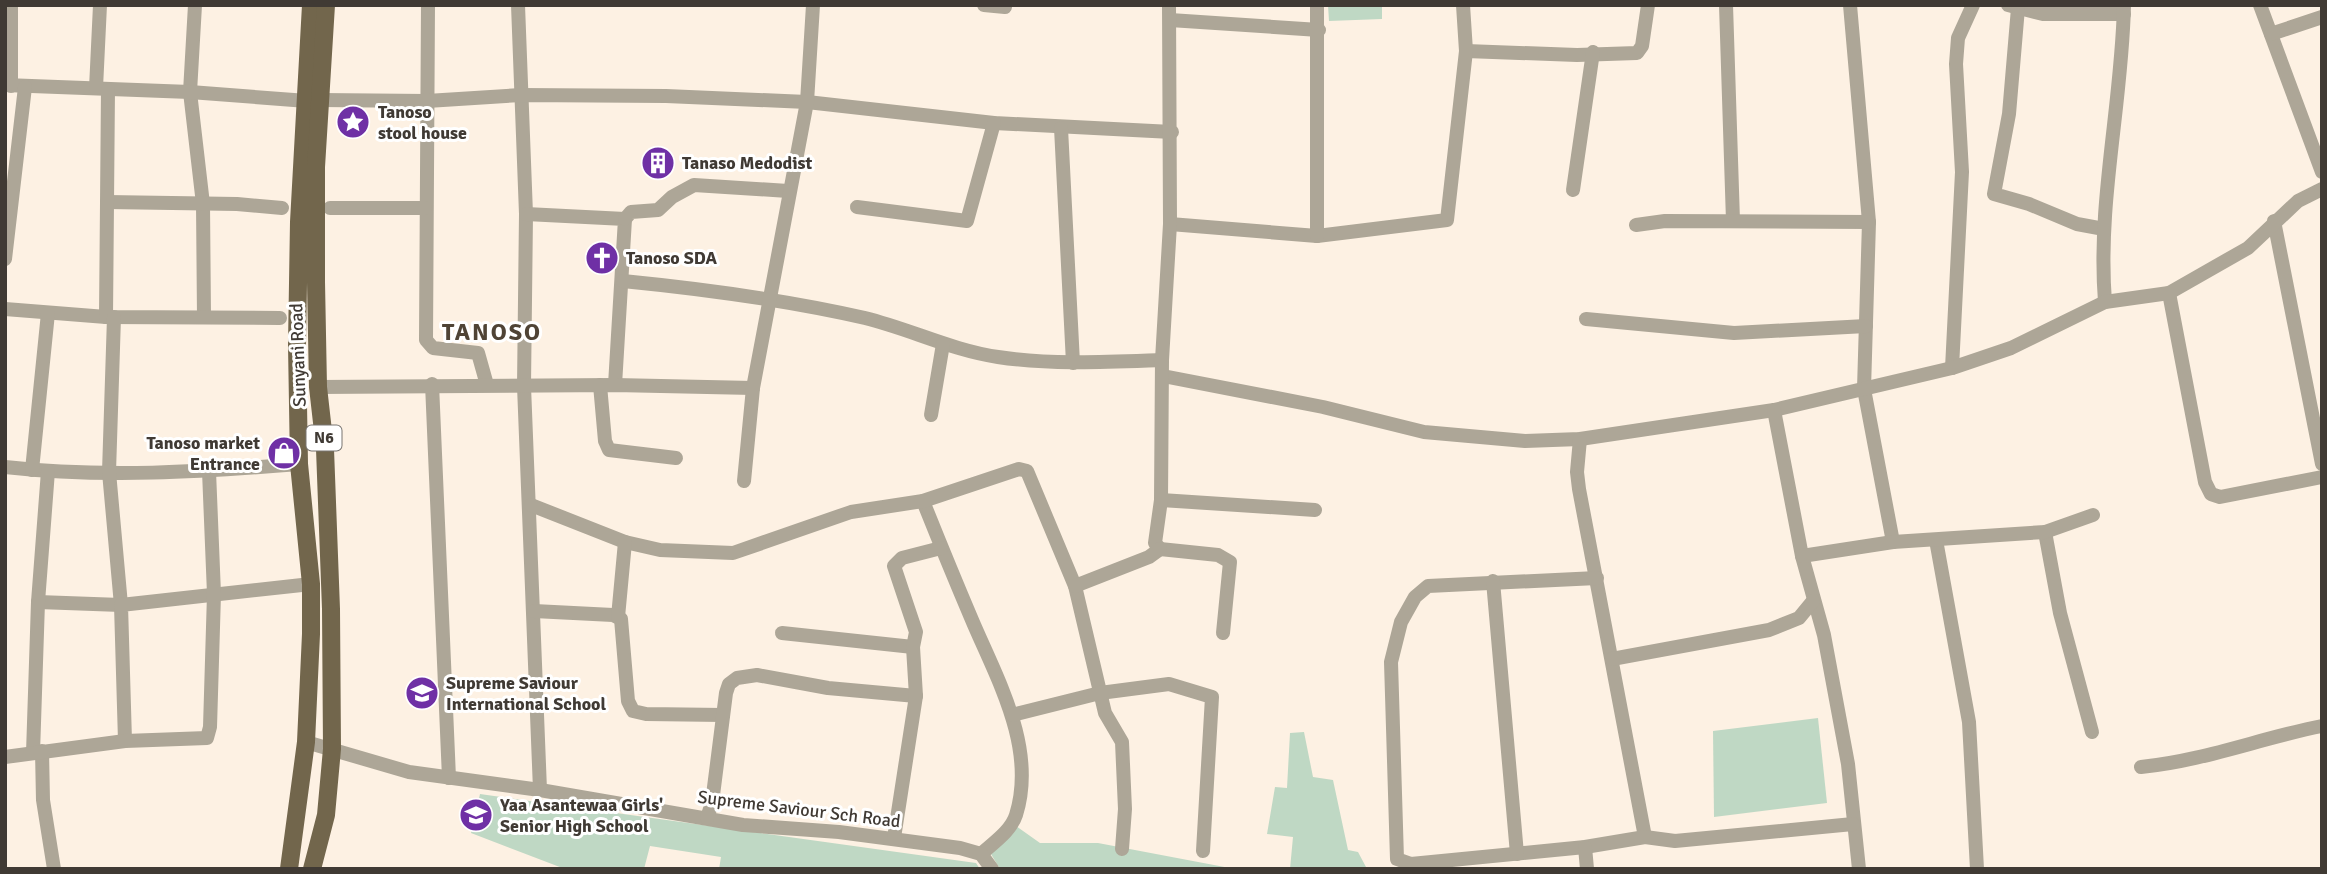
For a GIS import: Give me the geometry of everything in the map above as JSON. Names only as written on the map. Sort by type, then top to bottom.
[{"type":"main road","name":"Sunyani Road","points":[[311,5],[318,387],[325,449],[331,609],[332,749],[326,815],[313,869]]},
{"type":"main road","name":"Sunyani Road","points":[[289,869],[306,742],[311,584],[299,464],[299,222],[326,5]]},
{"type":"street","points":[[5,259],[14,86],[11,5]]},
{"type":"street","points":[[100,5],[110,317],[109,472],[121,605],[125,741]]},
{"type":"street","points":[[195,5],[190,92],[203,204],[204,317]]},
{"type":"street","points":[[428,5],[426,340],[433,348],[478,353],[487,386]]},
{"type":"street","points":[[518,5],[526,215],[524,386],[531,505],[540,790]]},
{"type":"street","points":[[744,481],[754,388],[772,301],[788,191],[807,103],[813,5]]},
{"type":"street","points":[[984,5],[1005,7]]},
{"type":"street","points":[[1317,5],[1317,236]]},
{"type":"street","points":[[1170,224],[1317,236],[1447,220],[1466,51],[1463,5]]},
{"type":"street","points":[[1466,51],[1631,54],[1640,50],[1647,5]]},
{"type":"street","points":[[1726,5],[1733,221]]},
{"type":"street","points":[[1850,5],[1869,222],[1864,389],[1893,542]]},
{"type":"street","points":[[1952,368],[1962,172],[1956,64],[1958,38],[1973,5]]},
{"type":"street","points":[[2260,5],[2322,172]]},
{"type":"street","points":[[2104,229],[2077,224],[2029,204],[1994,194],[2009,114],[2013,7],[2043,14],[2124,10],[2119,93],[2102,259],[2105,302]]},
{"type":"street","points":[[1155,553],[1161,500],[1162,360],[1170,224],[1170,12],[1319,30]]},
{"type":"street","points":[[2271,34],[2322,17]]},
{"type":"street","points":[[1573,190],[1593,52]]},
{"type":"street","points":[[14,86],[190,92],[313,100],[427,101],[521,95],[666,96],[807,103],[1061,128],[1172,132]]},
{"type":"street","points":[[856,207],[967,221],[994,123]]},
{"type":"street","points":[[1061,128],[1073,363]]},
{"type":"street","points":[[676,458],[609,450],[605,441],[608,385],[624,281],[625,219],[631,212],[658,210],[672,197],[694,185],[788,191]]},
{"type":"street","points":[[1163,376],[1323,407],[1424,432],[1525,441],[1580,439],[1774,410],[1952,368],[2011,348],[2105,302],[2169,293],[2248,248],[2298,201],[2322,189]]},
{"type":"street","points":[[107,202],[282,208]]},
{"type":"street","points":[[330,208],[425,208]]},
{"type":"street","points":[[526,215],[625,219]]},
{"type":"street","points":[[1636,225],[1665,221],[1869,222]]},
{"type":"street","points":[[2274,221],[2322,464]]},
{"type":"street","points":[[624,281],[703,289],[867,319],[943,344],[996,357],[1073,363],[1162,360]]},
{"type":"street","points":[[2169,293],[2205,482],[2211,494],[2220,496],[2322,477]]},
{"type":"street","points":[[5,309],[110,317],[280,317]]},
{"type":"street","points":[[32,470],[48,313]]},
{"type":"street","points":[[1586,319],[1744,333],[1866,326]]},
{"type":"street","points":[[931,415],[943,344]]},
{"type":"street","points":[[318,387],[432,384],[754,388]]},
{"type":"street","points":[[432,384],[449,778]]},
{"type":"street","points":[[1774,410],[1802,556],[1824,635],[1848,764],[1859,869]]},
{"type":"street","points":[[1580,439],[1577,472],[1645,837]]},
{"type":"street","points":[[5,467],[48,471],[209,471],[299,464]]},
{"type":"street","points":[[531,505],[625,542],[660,550],[733,553],[850,512],[923,501],[1019,469],[1027,471],[1074,586],[1105,713],[1120,733],[1125,809],[1122,849]]},
{"type":"street","points":[[48,471],[38,602],[37,752],[54,869]]},
{"type":"street","points":[[5,757],[125,741],[198,741],[209,735],[214,594],[209,471]]},
{"type":"street","points":[[1161,500],[1315,510]]},
{"type":"street","points":[[923,501],[1012,715],[1021,783],[1016,815],[1011,826],[981,854],[992,869]]},
{"type":"street","points":[[1802,556],[1893,542],[2045,532],[2093,515]]},
{"type":"street","points":[[2045,532],[2060,613],[2092,732]]},
{"type":"street","points":[[1936,540],[1969,722],[1977,869]]},
{"type":"street","points":[[625,542],[618,617],[623,623],[628,701],[633,711],[646,714],[723,715]]},
{"type":"street","points":[[894,838],[916,696],[913,647],[916,632],[894,566],[902,558],[941,548]]},
{"type":"street","points":[[1074,586],[1155,553],[1217,555],[1230,562],[1223,633]]},
{"type":"street","points":[[1597,578],[1428,586],[1415,597],[1401,622],[1391,662],[1397,859],[1411,864],[1585,847],[1645,837],[1675,841],[1853,824]]},
{"type":"street","points":[[1493,581],[1517,854]]},
{"type":"street","points":[[38,602],[121,605],[311,584]]},
{"type":"street","points":[[1612,659],[1769,630],[1799,618],[1813,601]]},
{"type":"street","points":[[534,611],[618,617]]},
{"type":"street","points":[[782,633],[913,647]]},
{"type":"street","points":[[707,818],[712,803],[729,684],[746,676],[828,688],[916,696]]},
{"type":"street","points":[[1012,715],[1100,693],[1169,684],[1212,697],[1203,851]]},
{"type":"street","points":[[2141,766],[2203,757],[2269,736],[2322,726]]},
{"type":"street","name":"Supreme Saviour Sch Road","points":[[306,742],[402,771],[540,790],[743,825],[894,838],[981,854]]},
{"type":"street","points":[[1585,847],[1587,869]]},
{"type":"green space","points":[[1328,5],[1382,5],[1382,19],[1329,21]]},
{"type":"green space","points":[[1818,718],[1827,803],[1714,817],[1713,731]]},
{"type":"green space","points":[[1304,732],[1313,777],[1333,780],[1348,850],[1358,852],[1366,867],[1404,869],[1290,869],[1293,837],[1267,834],[1275,787],[1287,788],[1290,733]]},
{"type":"green space","points":[[480,794],[976,863],[980,869],[719,869],[721,857],[650,846],[644,869],[565,869],[471,833]]},
{"type":"green space","points":[[1016,826],[1040,843],[1098,843],[1235,869],[1000,869],[991,854]]},
{"type":"place","name":"Tanoso stool house","points":[[353,122]]},
{"type":"place","name":"Tanaso Medodist","points":[[658,163]]},
{"type":"place","name":"Tanoso SDA","points":[[602,258]]},
{"type":"place","name":"Tanoso market Entrance","points":[[284,453]]},
{"type":"place","name":"Supreme Saviour International School","points":[[422,693]]},
{"type":"place","name":"Yaa Asantewaa Girls' Senior High School","points":[[476,815]]},
{"type":"district","name":"TANOSO","points":[[492,332]]}]
